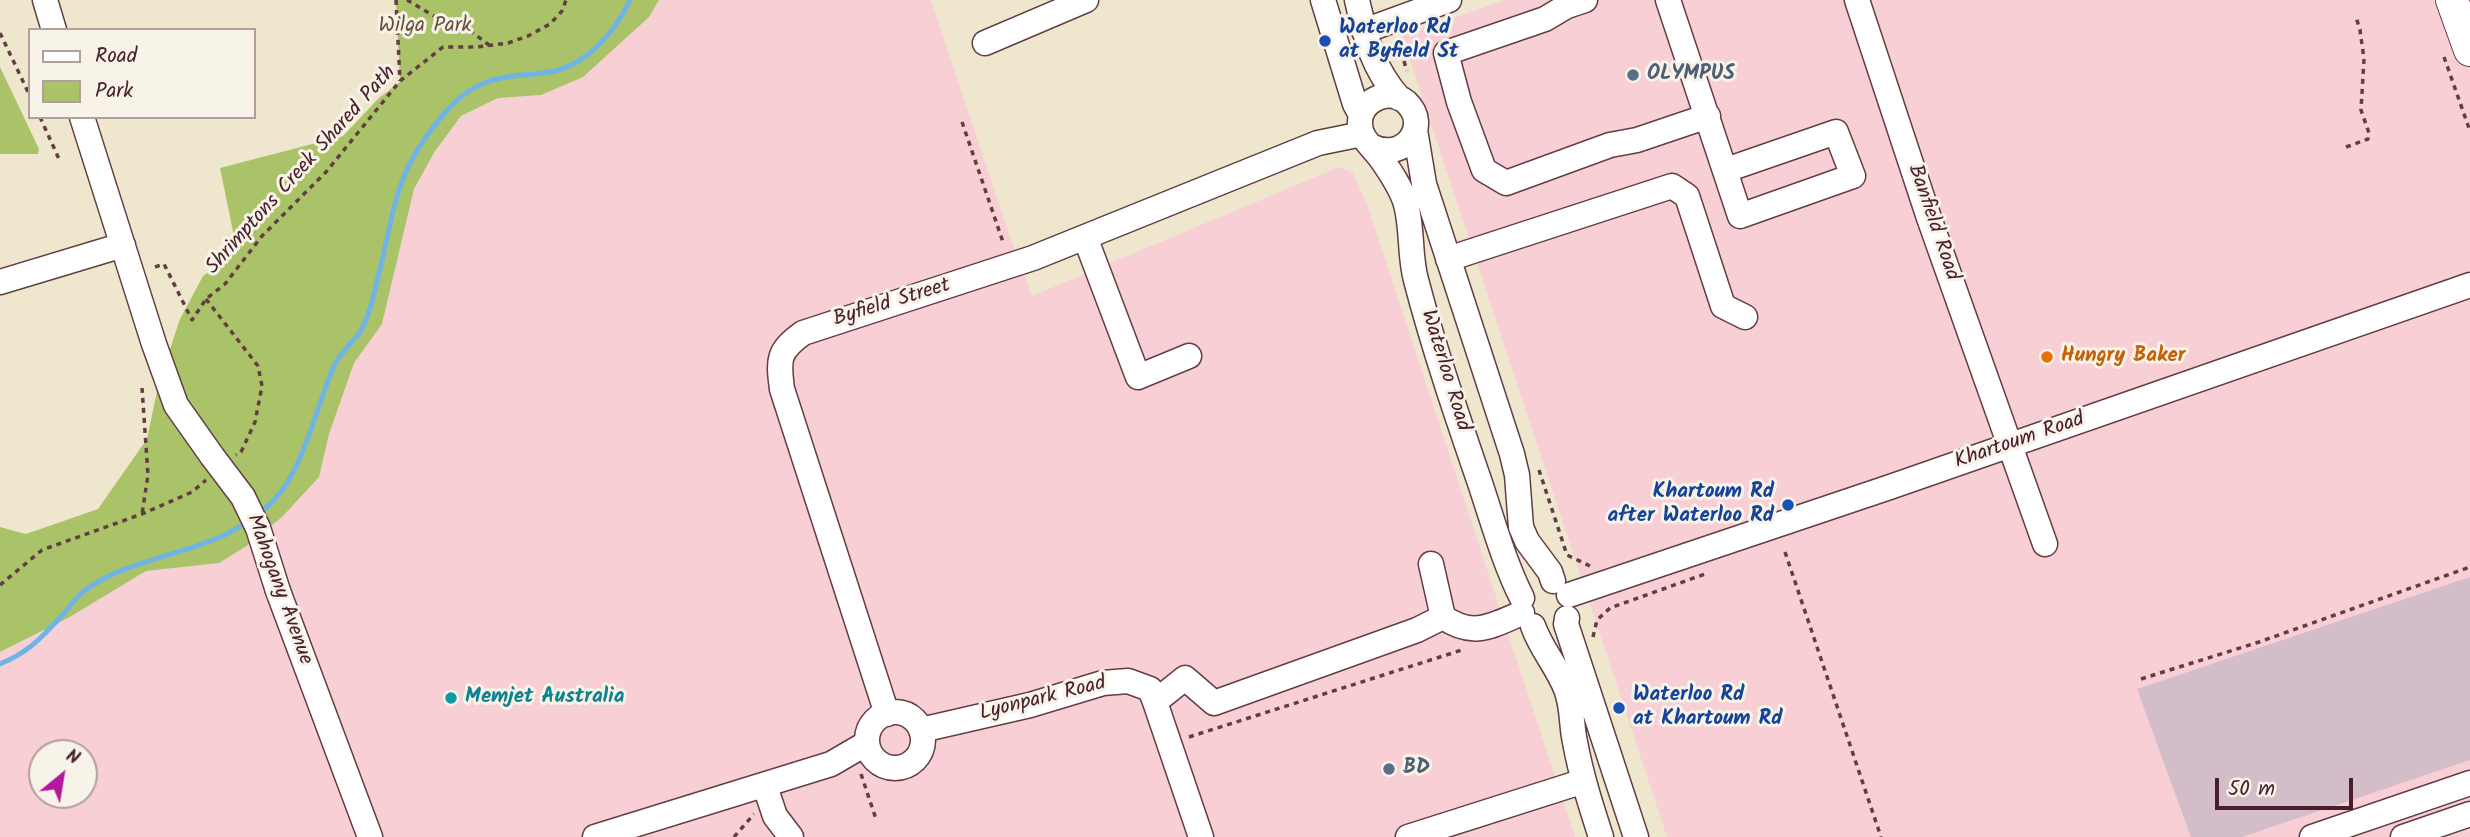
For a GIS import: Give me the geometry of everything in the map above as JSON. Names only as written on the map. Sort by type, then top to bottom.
[{"type":"main road","points":[[2452,0],[2456,51]]},
{"type":"street","points":[[45,0],[53,28]]},
{"type":"street","points":[[985,43],[1086,0]]},
{"type":"street","name":"Waterloo Road","points":[[1323,0],[1365,131],[1394,177],[1406,205],[1414,272],[1451,399],[1526,612],[1538,640],[1567,691],[1584,782],[1601,837]]},
{"type":"street","points":[[1357,0],[1364,32],[1377,68],[1406,89],[1408,105],[1413,114],[1415,130],[1405,145],[1397,150],[1379,150],[1365,131],[1372,100],[1406,89]]},
{"type":"street","points":[[1364,32],[1449,0]]},
{"type":"street","points":[[1586,0],[1567,6],[1545,19],[1446,52],[1459,102],[1484,170],[1506,183],[1610,145],[1637,140],[1708,116]]},
{"type":"street","points":[[1668,0],[1740,216],[1853,176],[1836,132],[1726,170]]},
{"type":"street","name":"Banfield Road","points":[[1857,0],[2045,544]]},
{"type":"street","name":"Mahogany Avenue","points":[[83,119],[176,405],[243,497],[258,528],[278,591],[370,837]]},
{"type":"street","name":"Waterloo Road","points":[[1415,130],[1424,184],[1512,454],[1517,475],[1521,527],[1563,598],[1566,624],[1636,837]]},
{"type":"street","name":"Byfield Street","points":[[887,714],[782,389],[779,363],[786,345],[803,333],[985,275],[1318,144],[1365,131]]},
{"type":"street","points":[[1448,259],[1672,186],[1687,196],[1724,306],[1745,317]]},
{"type":"street","points":[[1085,237],[1138,377],[1189,356]]},
{"type":"street","points":[[0,282],[123,245]]},
{"type":"street","name":"Khartoum Road","points":[[1563,598],[2010,446],[2470,285]]},
{"type":"street","points":[[1431,565],[1443,617],[1458,627],[1480,628],[1526,612]]},
{"type":"street","points":[[1545,580],[1563,598],[1555,628],[1546,629],[1526,612],[1526,590],[1545,580]]},
{"type":"street","points":[[1201,837],[1178,740],[1155,702],[1185,678],[1214,703],[1417,630],[1443,617]]},
{"type":"street","name":"Lyonpark Road","points":[[921,730],[1030,705],[1103,683],[1128,681],[1150,690],[1155,702]]},
{"type":"street","points":[[887,714],[911,717],[921,730],[922,749],[917,757],[901,768],[892,768],[875,760],[867,743],[872,725],[887,714]]},
{"type":"street","points":[[595,837],[650,829],[831,764],[867,743]]},
{"type":"street","points":[[1408,837],[1584,782]]},
{"type":"street","points":[[2312,837],[2470,783]]},
{"type":"street","points":[[765,786],[775,816],[791,837]]},
{"type":"street","points":[[2403,837],[2470,814]]},
{"type":"path","points":[[396,0],[400,81]]},
{"type":"path","points":[[407,0],[446,23],[468,30],[489,45]]},
{"type":"path","name":"Shrimptons Creek Shared Path","points":[[155,267],[164,264],[192,320],[206,299],[225,284],[262,236],[327,172],[400,81],[443,47],[508,43],[528,36],[550,24],[562,11],[566,0]]},
{"type":"path","points":[[2346,147],[2368,139],[2361,110],[2364,59],[2356,17]]},
{"type":"path","points":[[0,33],[28,92]]},
{"type":"path","points":[[1396,36],[1406,70],[1406,89]]},
{"type":"path","points":[[2456,51],[2470,131]]},
{"type":"path","points":[[41,119],[60,159]]},
{"type":"path","points":[[962,122],[1004,245]]},
{"type":"path","points":[[0,584],[42,550],[142,514],[192,492],[218,464],[241,452],[255,422],[262,386],[258,366],[206,299]]},
{"type":"path","points":[[142,388],[148,475],[142,514]]},
{"type":"path","points":[[1538,468],[1567,555],[1591,566]]},
{"type":"path","points":[[1785,552],[1881,837]]},
{"type":"path","points":[[2141,680],[2259,642],[2470,567]]},
{"type":"path","points":[[1593,637],[1597,620],[1610,608],[1707,573]]},
{"type":"path","points":[[1178,740],[1472,647]]},
{"type":"path","points":[[861,774],[876,820]]},
{"type":"shaded area","points":[[659,0],[931,0],[1032,296],[1339,167],[1353,173],[1367,204],[1575,837],[0,837],[0,652],[68,618],[146,571],[219,563],[319,477],[329,434],[354,363],[382,324],[414,189],[435,151],[461,116],[498,98],[541,95],[649,17]]},
{"type":"shaded area","points":[[1505,0],[2470,0],[2470,837],[1667,837],[1402,36]]},
{"type":"shaded area","points":[[2470,577],[2470,760],[2242,837],[2191,837],[2137,689]]},
{"type":"green space","name":"Wilga Park","points":[[396,0],[659,0],[649,17],[583,77],[541,95],[498,98],[461,116],[435,151],[414,189],[382,324],[354,363],[329,434],[319,477],[282,517],[245,547],[219,563],[146,571],[68,618],[0,652],[0,527],[26,534],[98,509],[147,439],[159,382],[180,319],[203,276],[237,251],[220,168],[343,136],[379,98],[400,82]]},
{"type":"green space","points":[[0,67],[39,149],[38,154],[0,154]]},
{"type":"waterway","points":[[258,514],[273,501],[296,466],[334,366],[357,336],[369,313],[398,193],[411,161],[432,129],[461,97],[486,82],[504,77],[550,72],[588,55],[608,35],[630,0]]},
{"type":"waterway","points":[[0,664],[36,642],[79,595],[103,579],[144,562],[208,542],[247,522]]},
{"type":"place","name":"Waterloo Rd at Byfield St","points":[[1325,41]]},
{"type":"place","name":"OLYMPUS","points":[[1633,75]]},
{"type":"place","name":"Hungry Baker","points":[[2047,357]]},
{"type":"place","name":"Khartoum Rd after Waterloo Rd","points":[[1788,505]]},
{"type":"place","name":"Memjet Australia","points":[[451,698]]},
{"type":"place","name":"Waterloo Rd at Khartoum Rd","points":[[1619,708]]},
{"type":"place","name":"BD","points":[[1389,769]]}]
